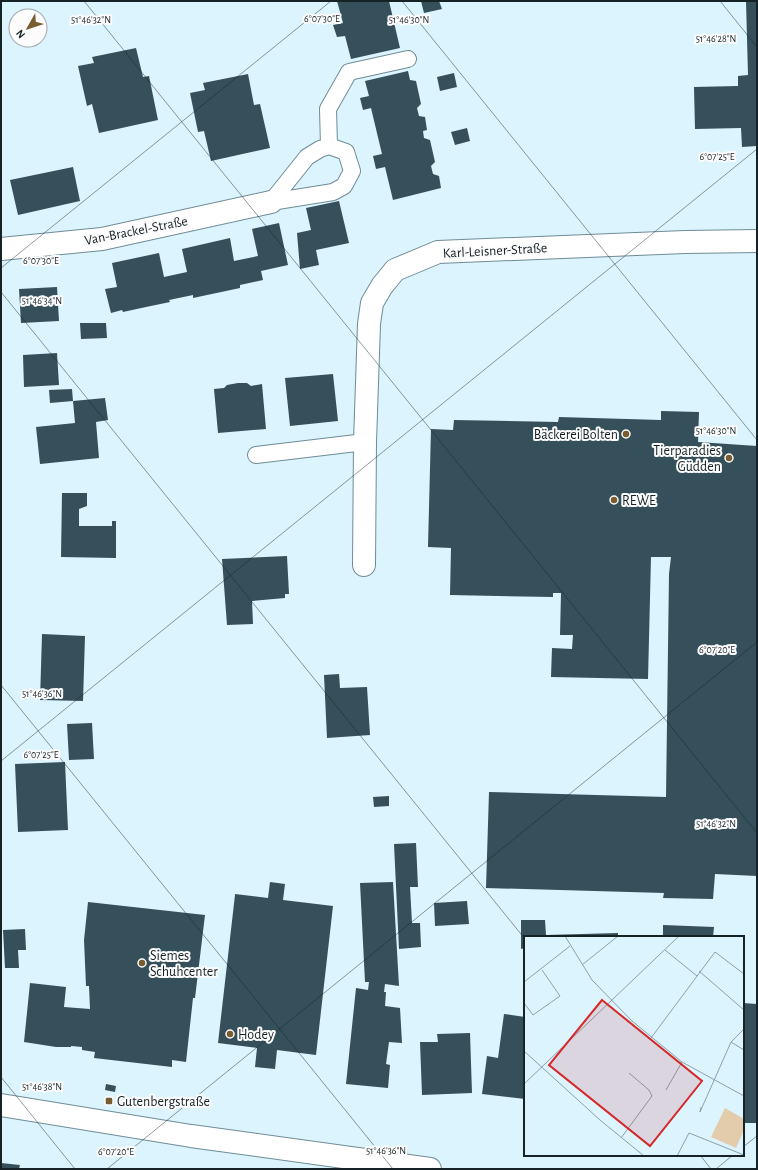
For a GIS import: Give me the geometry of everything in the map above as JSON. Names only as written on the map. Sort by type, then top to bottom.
[{"type":"street","name":"Van-Brackel-Straße","points":[[1,249],[102,239],[270,202]]},
{"type":"street","name":"Karl-Leisner-Straße","points":[[364,565],[365,442],[369,324],[372,303],[382,286],[395,270],[438,252],[684,242],[757,241]]},
{"type":"street","points":[[1,1105],[191,1136],[430,1169]]},
{"type":"lane","points":[[270,202],[307,158],[329,146],[328,109],[349,72],[408,59]]},
{"type":"lane","name":"Van-Brackel-Straße","points":[[270,202],[333,192],[344,186],[352,171],[346,152],[329,146]]},
{"type":"lane","points":[[256,455],[365,442]]},
{"type":"building","points":[[337,1],[389,1],[400,48],[351,59],[345,36],[337,37],[333,25],[343,23]]},
{"type":"building","points":[[421,1],[439,1],[442,9],[424,13]]},
{"type":"building","points":[[746,1],[757,1],[757,146],[742,147],[741,128],[695,129],[694,87],[738,86],[738,76],[748,75]]},
{"type":"building","points":[[136,48],[143,77],[149,76],[158,120],[99,133],[92,104],[87,106],[78,66],[94,63],[92,57]]},
{"type":"building","points":[[408,71],[410,80],[416,81],[421,104],[417,108],[419,116],[425,117],[427,130],[423,131],[424,138],[430,140],[435,162],[431,166],[433,174],[439,176],[441,188],[393,200],[385,167],[376,169],[373,156],[382,154],[371,108],[363,110],[360,98],[369,96],[365,81]]},
{"type":"building","points":[[454,73],[457,87],[440,91],[437,77]]},
{"type":"building","points":[[248,74],[254,105],[260,104],[270,148],[211,161],[204,131],[198,132],[190,93],[205,90],[203,83]]},
{"type":"building","points":[[467,128],[470,141],[455,145],[451,132]]},
{"type":"building","points":[[73,167],[80,201],[18,215],[10,180]]},
{"type":"building","points":[[339,201],[349,243],[316,250],[319,265],[300,269],[297,233],[311,230],[306,208]]},
{"type":"building","points":[[279,223],[288,265],[261,271],[263,280],[240,285],[240,288],[193,298],[193,295],[169,300],[170,302],[123,312],[122,310],[111,313],[105,289],[117,287],[112,263],[159,253],[164,277],[187,272],[182,249],[230,238],[234,261],[258,256],[252,229]]},
{"type":"building","points":[[57,287],[59,321],[21,323],[19,289]]},
{"type":"building","points":[[80,323],[106,323],[107,338],[81,339]]},
{"type":"building","points":[[57,353],[59,385],[24,387],[23,355]]},
{"type":"building","points":[[333,374],[338,421],[290,426],[285,378]]},
{"type":"building","points":[[247,383],[251,386],[262,384],[266,429],[218,433],[214,389],[224,388],[227,385]]},
{"type":"building","points":[[72,389],[73,401],[50,403],[49,390]]},
{"type":"building","points":[[105,398],[108,420],[96,422],[99,458],[40,464],[36,427],[75,423],[73,401]]},
{"type":"building","points":[[661,411],[699,412],[698,442],[757,446],[757,876],[715,874],[713,899],[663,898],[664,893],[486,888],[489,792],[666,797],[669,574],[671,557],[651,557],[648,679],[551,677],[552,648],[572,649],[573,635],[560,635],[561,593],[553,593],[553,597],[450,595],[451,548],[428,547],[431,429],[453,430],[454,420],[558,422],[559,417],[661,420]]},
{"type":"building","points":[[62,493],[87,493],[87,506],[79,509],[79,526],[112,526],[112,521],[116,521],[116,558],[61,557]]},
{"type":"building","points":[[287,556],[289,594],[285,594],[285,598],[252,601],[253,624],[227,625],[222,559]]},
{"type":"building","points":[[42,634],[85,636],[83,701],[40,700]]},
{"type":"building","points":[[339,674],[340,688],[367,687],[370,735],[327,738],[324,675]]},
{"type":"building","points":[[92,723],[94,759],[69,760],[67,724]]},
{"type":"building","points":[[65,762],[68,830],[18,832],[15,764]]},
{"type":"building","points":[[389,796],[389,806],[374,807],[373,797]]},
{"type":"building","points":[[416,843],[418,887],[410,887],[412,923],[420,923],[421,947],[399,949],[394,844]]},
{"type":"building","points":[[270,882],[285,884],[283,900],[333,906],[316,1055],[277,1050],[275,1069],[255,1067],[257,1048],[218,1043],[235,894],[268,898]]},
{"type":"building","points":[[393,882],[399,986],[385,984],[384,992],[386,992],[385,1006],[400,1008],[402,1043],[389,1042],[386,1064],[390,1065],[388,1088],[346,1084],[356,988],[368,990],[369,982],[365,982],[360,883]]},
{"type":"building","points":[[467,901],[469,924],[435,926],[434,903]]},
{"type":"building","name":"Siemes Schuhcenter","points":[[88,902],[205,915],[195,998],[193,998],[186,1062],[172,1060],[172,1067],[94,1058],[95,1052],[82,1050],[82,1047],[56,1047],[24,1042],[30,983],[66,987],[64,1007],[90,1009],[89,986],[86,986],[84,940]]},
{"type":"building","points":[[521,920],[545,920],[546,935],[618,933],[618,936],[524,936],[524,948],[521,949]]},
{"type":"building","points":[[663,925],[714,927],[713,936],[663,936]]},
{"type":"building","points":[[25,929],[26,950],[18,950],[19,968],[5,968],[3,930]]},
{"type":"building","points":[[744,1003],[757,1004],[757,1123],[744,1123]]},
{"type":"building","points":[[504,1014],[524,1017],[524,1099],[482,1094],[487,1056],[498,1058]]},
{"type":"building","points":[[470,1033],[472,1093],[422,1095],[420,1042],[438,1042],[437,1034]]},
{"type":"building","points":[[106,1084],[116,1086],[115,1092],[105,1090]]},
{"type":"building","points":[[1,1163],[20,1165],[19,1169],[1,1169]]},
{"type":"place","name":"Bäckerei Bolten","points":[[626,434]]},
{"type":"place","name":"Tierparadies Güdden","points":[[729,458]]},
{"type":"place","name":"REWE","points":[[614,500]]},
{"type":"place","name":"Siemes Schuhcenter","points":[[142,963]]},
{"type":"place","name":"Hodey","points":[[230,1034]]},
{"type":"place","name":"Gutenbergstraße","points":[[109,1101]]}]
